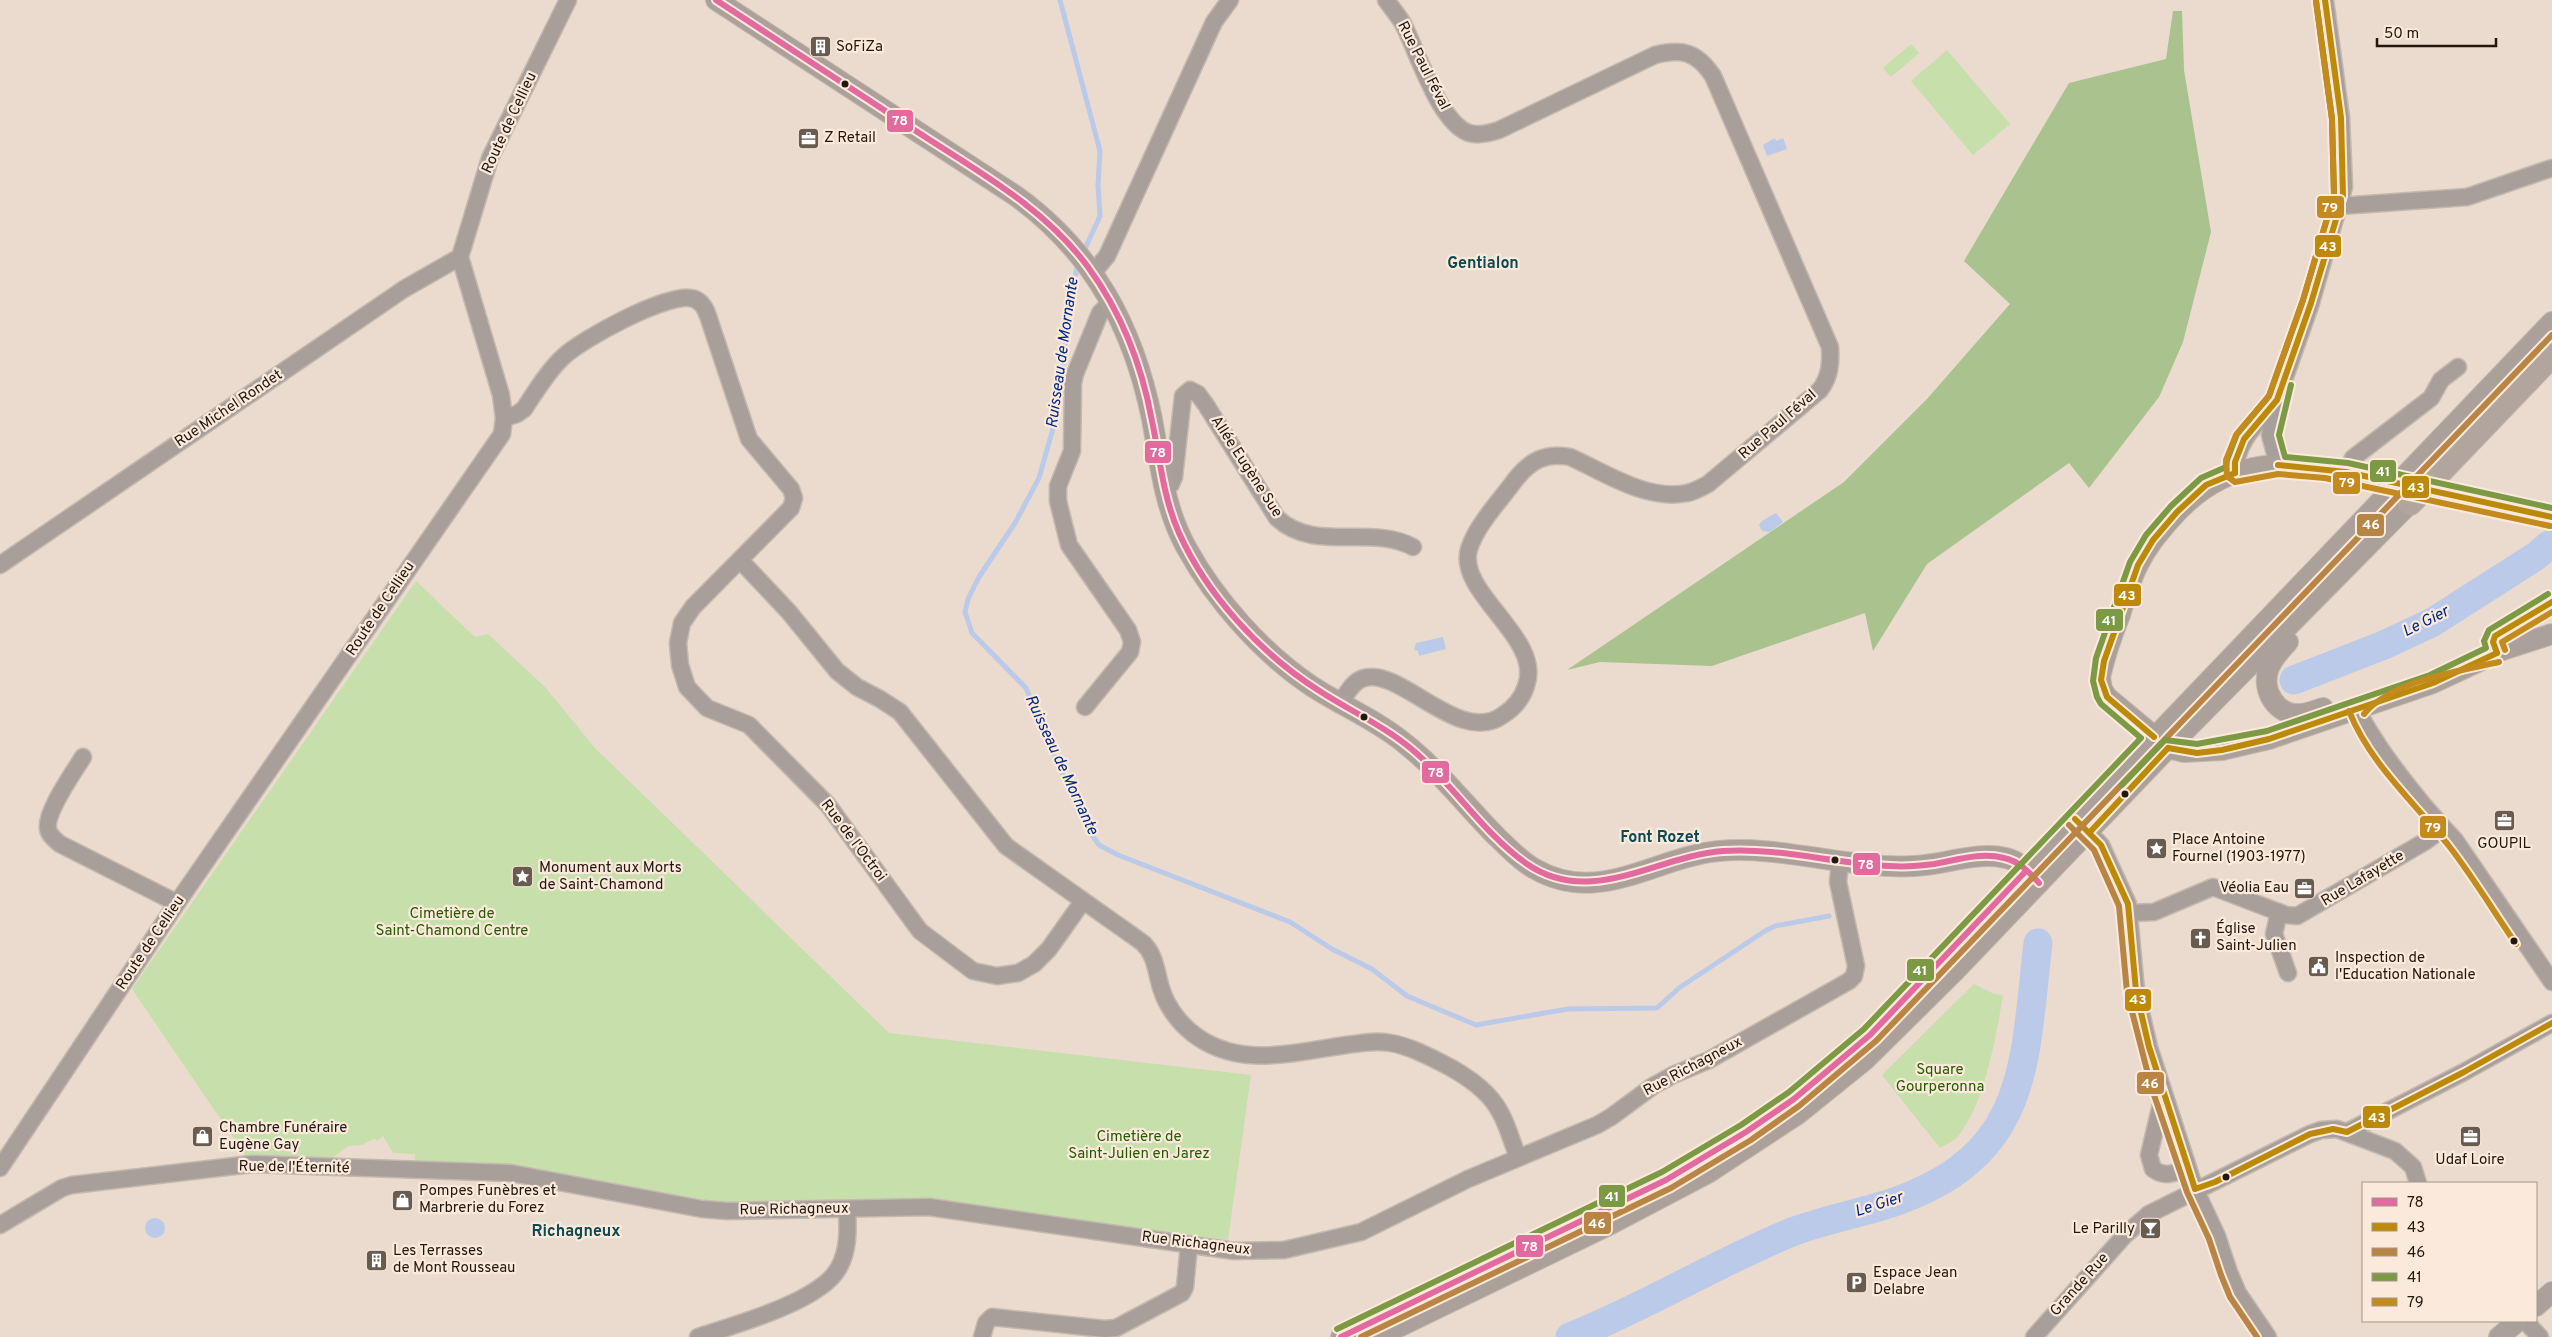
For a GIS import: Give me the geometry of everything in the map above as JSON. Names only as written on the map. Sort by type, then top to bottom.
[{"type":"highway","points":[[2410,503],[2552,355]]},
{"type":"main road","points":[[716,0],[1016,196],[1055,227],[1090,269],[1111,302],[1131,343],[1144,383],[1163,486],[1173,520],[1187,549],[1251,635],[1270,655],[1317,690],[1341,702],[1402,741],[1522,860],[1549,875],[1569,881],[1592,883],[1614,881],[1694,856],[1729,850],[1914,866],[1997,857],[2015,861],[2033,877]]},
{"type":"main road","points":[[1378,1337],[1611,1224],[1708,1173],[1798,1114],[1871,1055],[2033,877],[2161,743],[2552,322]]},
{"type":"main road","points":[[2497,653],[2433,683],[2269,739],[2222,750],[2184,752],[2161,743],[2107,697],[2102,689],[2100,677],[2138,565],[2153,540],[2177,512],[2206,485],[2234,473],[2278,465],[2305,466],[2350,473],[2552,517]]},
{"type":"main road","points":[[2161,743],[2410,503]]},
{"type":"main road","points":[[2390,524],[2271,662],[2267,672],[2266,687],[2273,702],[2282,710],[2299,715],[2428,670],[2497,653],[2552,634]]},
{"type":"main road","points":[[2357,708],[2361,702],[2395,681]]},
{"type":"main road","points":[[1341,1337],[1666,1180],[1746,1132],[1794,1099],[1870,1035],[2033,877]]},
{"type":"main road","points":[[2537,1305],[2552,1292]]},
{"type":"main road","points":[[2499,1337],[2517,1322]]},
{"type":"street","name":"Route de Cellieu","points":[[0,1168],[177,903],[502,434],[504,418],[502,395],[460,258],[490,158],[568,0]]},
{"type":"street","points":[[1090,269],[1107,256],[1214,22],[1230,0]]},
{"type":"street","name":"Rue Paul Féval","points":[[1341,702],[1350,687],[1364,678],[1383,678],[1461,720],[1480,723],[1498,719],[1520,700],[1527,685],[1529,672],[1526,657],[1518,643],[1474,579],[1468,565],[1469,550],[1480,528],[1523,470],[1536,459],[1559,454],[1570,457],[1647,492],[1667,495],[1689,493],[1708,484],[1820,390],[1827,379],[1831,363],[1830,347],[1713,76],[1705,64],[1681,52],[1655,56],[1499,130],[1486,134],[1469,133],[1454,122],[1442,105],[1401,20],[1386,0]]},
{"type":"street","points":[[2278,465],[2270,435],[2277,400],[2311,303],[2344,187],[2343,147],[2325,0]]},
{"type":"street","points":[[2340,206],[2467,197],[2552,168]]},
{"type":"street","name":"Rue Michel Rondet","points":[[0,565],[404,290],[460,258]]},
{"type":"street","name":"Rue de l'Octroi","points":[[504,418],[524,409],[552,370],[576,347],[640,313],[680,299],[691,298],[701,303],[706,308],[749,439],[761,456],[791,488],[794,498],[791,508],[693,607],[682,623],[678,643],[679,658],[687,687],[707,708],[748,725],[828,805],[920,931],[974,971],[997,976],[1018,973],[1034,964],[1049,949],[1083,901]]},
{"type":"street","points":[[1085,707],[1130,652],[1132,642],[1121,618],[1069,545],[1057,495],[1072,452],[1073,383],[1075,374],[1100,312],[1111,302]]},
{"type":"street","points":[[2350,473],[2353,458],[2393,425],[2431,398],[2441,380],[2458,367]]},
{"type":"street","name":"Allée Eugène Sue","points":[[1163,486],[1171,484],[1174,477],[1183,396],[1190,390],[1198,394],[1206,405],[1277,518],[1287,528],[1309,535],[1394,540],[1413,547]]},
{"type":"street","points":[[2234,473],[2234,462],[2244,438],[2277,400]]},
{"type":"street","points":[[740,560],[789,612],[837,671],[857,687],[900,712],[1006,846],[1143,943],[1151,951],[1161,989],[1170,1008],[1182,1025],[1198,1038],[1232,1053],[1254,1057],[1370,1042],[1391,1043],[1416,1050],[1456,1070],[1483,1090],[1500,1111],[1518,1158]]},
{"type":"street","points":[[2497,653],[2493,642],[2495,636],[2552,602]]},
{"type":"street","points":[[2357,708],[2366,726],[2403,781],[2442,829],[2455,840],[2552,982]]},
{"type":"street","points":[[83,757],[49,817],[48,829],[52,837],[60,844],[177,903]]},
{"type":"street","points":[[2083,825],[2101,845],[2114,870],[2130,913],[2136,991],[2147,1038],[2163,1094],[2195,1189],[2217,1236],[2238,1293],[2268,1337]]},
{"type":"street","name":"Rue Lafayette","points":[[2279,912],[2297,916],[2308,912],[2426,841],[2442,829]]},
{"type":"street","name":"Rue Richagneux","points":[[569,1183],[702,1209],[929,1207],[1189,1245],[1259,1252],[1310,1245],[1361,1232],[1446,1189],[1612,1118],[1653,1086],[1673,1075],[1709,1060],[1849,981],[1854,976],[1856,966],[1841,903],[1837,877],[1840,861]]},
{"type":"street","points":[[2130,913],[2154,912],[2213,887],[2279,912],[2274,934],[2288,974]]},
{"type":"street","points":[[2347,1132],[2464,1072],[2552,1023]]},
{"type":"street","points":[[2163,1094],[2149,1154],[2153,1169],[2161,1174],[2170,1174],[2188,1168]]},
{"type":"street","name":"Grande Rue","points":[[2034,1337],[2133,1228],[2149,1214],[2195,1189],[2215,1182],[2320,1130],[2347,1132]]},
{"type":"street","points":[[2347,1132],[2395,1151],[2413,1167],[2418,1182]]},
{"type":"street","name":"Rue de l'Éternité","points":[[0,1226],[62,1188],[72,1185],[252,1164],[511,1173],[569,1183]]},
{"type":"street","points":[[698,1337],[800,1300],[826,1284],[838,1269],[845,1251],[847,1209]]},
{"type":"street","points":[[982,1337],[986,1323],[992,1317],[1105,1329],[1116,1328],[1174,1299],[1182,1293],[1185,1287],[1189,1245]]},
{"type":"street","points":[[2527,1322],[2540,1337]]},
{"type":"green space","points":[[2173,11],[2182,11],[2184,70],[2211,232],[2183,342],[2159,397],[2089,488],[2069,463],[1927,564],[1873,651],[1865,613],[1712,666],[1600,662],[1567,670],[1844,482],[1927,399],[2010,304],[1964,261],[2069,83],[2166,59]]},
{"type":"green space","points":[[1911,44],[1919,53],[1891,77],[1883,68]]},
{"type":"green space","points":[[1947,50],[2010,124],[1973,155],[1911,81]]},
{"type":"green space","name":"Cimetière de Saint-Chamond Centre","points":[[416,581],[475,637],[488,634],[545,687],[595,748],[889,1033],[1251,1075],[1228,1240],[991,1210],[743,1207],[522,1166],[414,1165],[415,1154],[393,1153],[383,1136],[377,1141],[375,1138],[362,1145],[348,1146],[328,1161],[247,1158],[132,989]]},
{"type":"green space","name":"Square Gourperonna","points":[[1974,984],[1994,994],[2003,995],[1997,1030],[1983,1087],[1976,1105],[1957,1137],[1940,1148],[1882,1075]]},
{"type":"water","points":[[1775,138],[1776,141],[1783,138],[1787,149],[1767,156],[1763,145]]},
{"type":"water","points":[[1776,513],[1783,522],[1770,532],[1762,531],[1759,525],[1762,521]]},
{"type":"water","points":[[1443,637],[1446,649],[1419,656],[1418,651],[1414,650],[1416,643]]},
{"type":"water","points":[[155,1218],[162,1221],[165,1228],[162,1235],[155,1238],[148,1235],[145,1228],[148,1221]]},
{"type":"waterway","name":"Ruisseau de Mornante","points":[[1060,0],[1100,151],[1098,185],[1100,216],[1083,253]]},
{"type":"waterway","name":"Ruisseau de Mornante","points":[[1078,262],[1071,298],[1056,418],[1039,478],[1015,523],[979,577],[968,599],[965,612],[972,633],[1026,688],[1080,815],[1099,845],[1118,855],[1290,922],[1332,949],[1372,969],[1407,996],[1476,1025],[1568,1009],[1657,1008],[1679,988],[1765,931],[1775,926],[1829,916]]},
{"type":"waterway","name":"Le Gier","points":[[2294,680],[2384,645],[2433,622],[2536,556],[2549,545]]},
{"type":"waterway","name":"Le Gier","points":[[1570,1337],[1792,1232],[1897,1201],[1941,1181],[1973,1157],[1996,1130],[2012,1099],[2022,1065],[2029,1027],[2038,943]]},
{"type":"transit line","name":"78","points":[[716,0],[986,176],[1030,208],[1070,246],[1100,284],[1129,340],[1148,400],[1169,506],[1179,533],[1191,556],[1220,600],[1237,621],[1276,659],[1318,690],[1392,734],[1415,752],[1497,839],[1527,864],[1551,876],[1575,881],[1599,881],[1624,876],[1673,861],[1723,851],[1765,851],[1869,865],[1901,866],[1928,865],[1969,857],[1995,856],[2009,859],[2019,864],[2039,883]]},
{"type":"transit line","name":"43","points":[[2235,473],[2235,462],[2244,439],[2277,400],[2311,303],[2343,196],[2341,118],[2325,0]]},
{"type":"transit line","name":"41","points":[[1337,1329],[1662,1172],[1741,1125],[1789,1092],[1864,1029],[2141,738],[2101,704],[2093,681],[2096,658],[2130,562],[2146,535],[2171,506],[2201,478],[2226,467],[2237,434],[2269,396],[2303,300],[2334,195],[2332,119],[2316,1]]},
{"type":"transit line","name":"79","points":[[2316,1],[2332,119],[2334,195],[2303,300],[2269,396],[2236,435],[2226,460],[2227,476],[2235,482],[2278,474],[2325,478],[2550,526]]},
{"type":"transit line","name":"46","points":[[1361,1337],[1671,1188],[1751,1140],[1799,1106],[1876,1041],[2552,335]]},
{"type":"transit line","name":"41","points":[[2291,385],[2279,435],[2285,457],[2348,463],[2552,508]]},
{"type":"transit line","name":"43","points":[[2278,465],[2346,472],[2552,517]]},
{"type":"transit line","name":"43","points":[[2154,737],[2107,697],[2101,680],[2104,661],[2138,565],[2153,540],[2177,512],[2206,485],[2235,473]]},
{"type":"transit line","name":"41","points":[[2122,785],[2165,740],[2197,744],[2267,731],[2430,675],[2486,648],[2484,641],[2489,630],[2548,594]]},
{"type":"transit line","name":"43","points":[[2497,653],[2493,642],[2495,636],[2552,602]]},
{"type":"transit line","name":"79","points":[[2505,650],[2502,642],[2552,612]]},
{"type":"transit line","name":"43","points":[[2168,748],[2197,753],[2222,750],[2269,739],[2433,683],[2497,653]]},
{"type":"transit line","name":"79","points":[[2364,714],[2391,693],[2408,685],[2499,662]]},
{"type":"transit line","name":"79","points":[[2349,711],[2358,730],[2381,766],[2449,846],[2516,944]]},
{"type":"transit line","name":"43","points":[[2090,832],[2168,748]]},
{"type":"transit line","name":"43","points":[[2075,819],[2101,845],[2128,904],[2136,991],[2149,1047],[2195,1189]]},
{"type":"transit line","name":"46","points":[[2069,825],[2094,850],[2119,906],[2127,992],[2151,1086],[2187,1192],[2209,1239],[2230,1297],[2257,1337]]},
{"type":"transit line","name":"78","points":[[1341,1337],[1666,1180],[1746,1132],[1794,1099],[1870,1035],[2026,871]]},
{"type":"transit line","name":"43","points":[[2195,1189],[2215,1182],[2310,1134],[2333,1129],[2347,1132],[2464,1072],[2552,1023]]},
{"type":"place","name":"SoFiZa","points":[[820,47]]},
{"type":"place","name":"Z Retail","points":[[808,138]]},
{"type":"place","name":"GOUPIL","points":[[2504,821]]},
{"type":"place","name":"Place Antoine Fournel (1903-1977)","points":[[2156,849]]},
{"type":"place","name":"Monument aux Morts de Saint-Chamond","points":[[523,877]]},
{"type":"place","name":"Véolia Eau","points":[[2305,888]]},
{"type":"place","name":"Église Saint-Julien","points":[[2200,938]]},
{"type":"place","name":"Inspection de l'Education Nationale","points":[[2319,967]]},
{"type":"place","name":"Chambre Funéraire Eugène Gay","points":[[203,1137]]},
{"type":"place","name":"Udaf Loire","points":[[2470,1137]]},
{"type":"place","name":"Pompes Funèbres et Marbrerie du Forez","points":[[403,1200]]},
{"type":"place","name":"Le Parilly","points":[[2151,1229]]},
{"type":"place","name":"Les Terrasses de Mont Rousseau","points":[[377,1260]]},
{"type":"place","name":"Espace Jean Delabre","points":[[1857,1282]]},
{"type":"district","name":"Gentialon","points":[[1483,264]]},
{"type":"district","name":"Font Rozet","points":[[1660,838]]},
{"type":"district","name":"Richagneux","points":[[576,1232]]},
{"type":"park label","name":"Cimetière de Saint-Julien en Jarez","points":[[1139,1146]]}]
